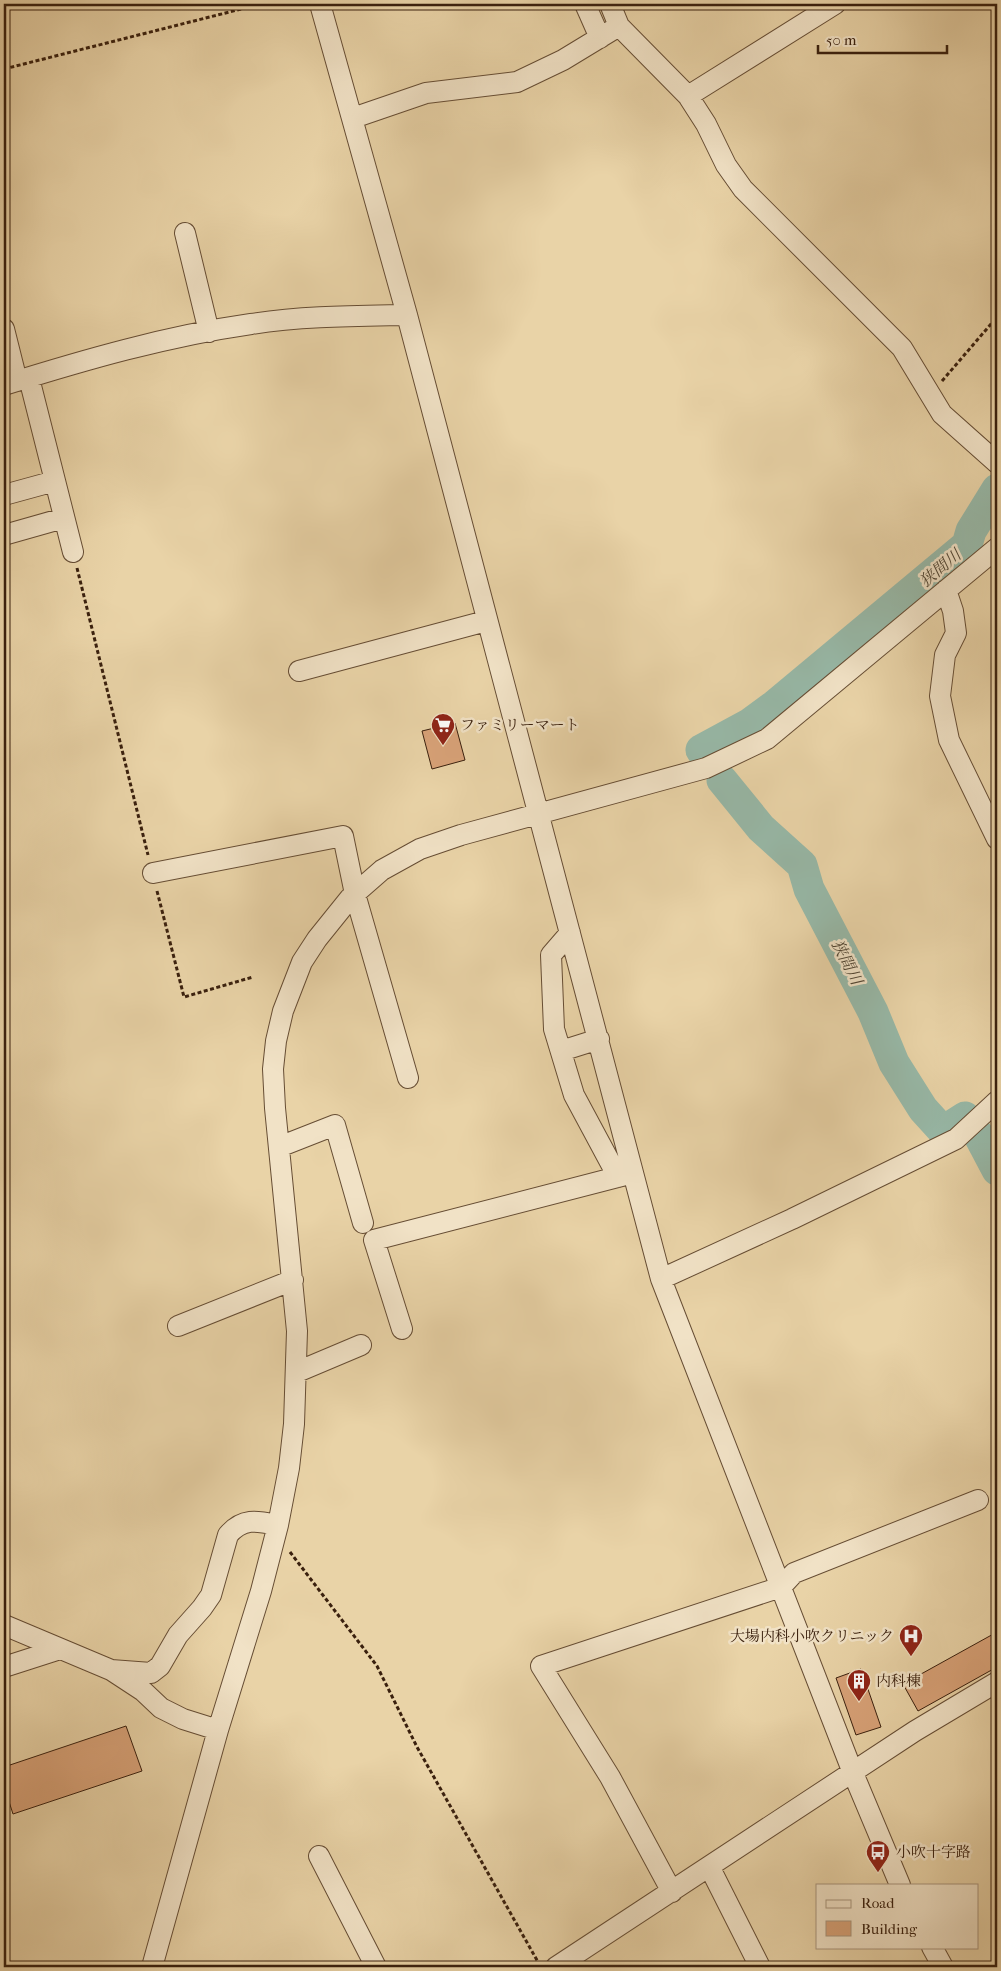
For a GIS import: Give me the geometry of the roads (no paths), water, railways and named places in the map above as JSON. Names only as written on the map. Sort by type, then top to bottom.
[{"type":"street","points":[[320,4],[353,118],[537,815],[599,1039],[625,1175],[660,1278],[853,1773],[900,1884]]},
{"type":"street","points":[[585,4],[600,38]]},
{"type":"street","points":[[610,4],[619,26],[688,96],[706,124],[726,164],[742,189],[902,348],[942,414],[997,463]]},
{"type":"street","points":[[688,96],[835,4]]},
{"type":"street","points":[[353,118],[426,93],[517,82],[563,60],[619,26]]},
{"type":"street","points":[[185,233],[209,332]]},
{"type":"street","points":[[17,381],[130,348],[250,324],[311,318],[406,315]]},
{"type":"street","points":[[4,329],[17,381],[55,481],[73,552]]},
{"type":"street","points":[[4,495],[55,481]]},
{"type":"street","points":[[4,535],[64,518]]},
{"type":"street","points":[[152,1967],[218,1730],[261,1590],[277,1529],[289,1468],[296,1372],[294,1280],[279,1147],[273,1069],[276,1040],[283,1011],[292,984],[312,946],[355,894],[382,870],[420,849],[461,835],[706,768],[759,743],[792,720],[997,548]]},
{"type":"street","points":[[946,590],[953,611],[956,633],[945,656],[940,696],[949,740],[997,839]]},
{"type":"street","points":[[299,671],[486,621]]},
{"type":"street","points":[[153,873],[343,836],[355,894],[408,1078]]},
{"type":"street","points":[[570,934],[551,955],[554,1029],[574,1094],[625,1175]]},
{"type":"street","points":[[561,1051],[599,1039]]},
{"type":"street","points":[[660,1278],[792,1219],[956,1140],[997,1101]]},
{"type":"street","points":[[279,1147],[335,1125],[363,1223]]},
{"type":"street","points":[[402,1329],[374,1240],[625,1175]]},
{"type":"street","points":[[178,1326],[294,1280]]},
{"type":"street","points":[[296,1372],[361,1345]]},
{"type":"street","points":[[672,1892],[610,1778],[541,1666],[781,1587],[794,1573],[978,1500]]},
{"type":"street","points":[[111,1670],[151,1673],[156,1669],[178,1635],[202,1608],[210,1595],[228,1535],[235,1527],[243,1522],[256,1521],[277,1529]]},
{"type":"street","points":[[4,1626],[111,1670],[143,1692],[161,1708],[183,1719],[218,1730]]},
{"type":"street","points":[[4,1667],[60,1649]]},
{"type":"street","points":[[556,1967],[577,1961],[672,1892],[915,1731],[997,1682]]},
{"type":"street","points":[[319,1856],[376,1967]]},
{"type":"street","points":[[710,1868],[760,1967]]},
{"type":"street","points":[[933,1948],[943,1967]]},
{"type":"waterway","name":"狭間川","points":[[705,756],[701,750],[749,724],[775,705],[967,545],[971,531],[997,489]]},
{"type":"waterway","name":"狭間川","points":[[722,780],[761,828],[802,865],[809,889],[873,1012],[894,1063],[923,1109],[943,1131],[965,1117],[967,1119]]},
{"type":"waterway","name":"狭間川","points":[[978,1134],[997,1170]]},
{"type":"place","name":"ファミリーマート","points":[[443,746]]},
{"type":"place","name":"大場内科小吹クリニック","points":[[911,1657]]},
{"type":"place","name":"内科棟","points":[[859,1702]]},
{"type":"place","name":"小吹十字路","points":[[878,1873]]}]
